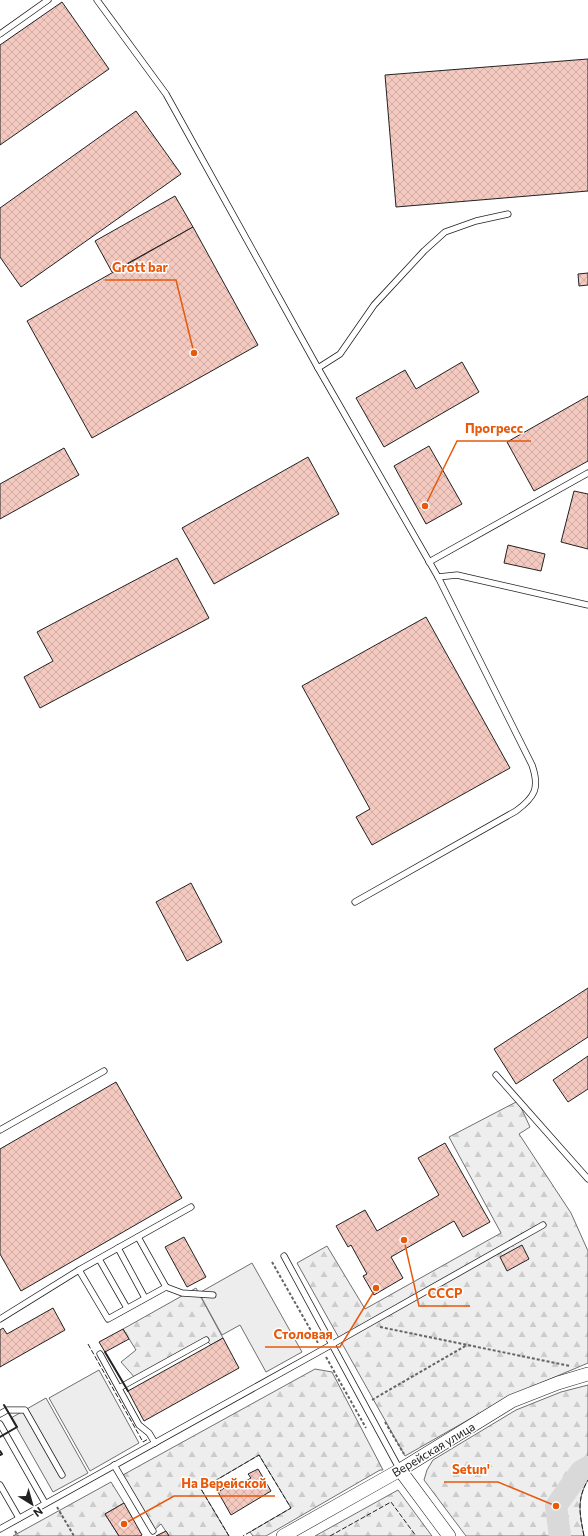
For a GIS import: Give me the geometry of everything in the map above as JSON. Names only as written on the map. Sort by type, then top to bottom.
[{"type":"street","name":"Верейская улица","points":[[283,1536],[400,1470],[512,1401],[558,1383],[588,1374]]},
{"type":"street","points":[[400,1470],[449,1536]]},
{"type":"lane","points":[[0,34],[48,0]]},
{"type":"lane","points":[[97,0],[166,94],[318,368],[438,577],[532,765],[537,779],[535,791],[527,802],[516,812],[355,902]]},
{"type":"lane","points":[[318,368],[340,354],[374,305],[424,251],[445,232],[476,221],[508,214]]},
{"type":"lane","points":[[429,562],[588,473]]},
{"type":"lane","points":[[438,577],[457,575],[588,605]]},
{"type":"lane","points":[[0,1130],[104,1071]]},
{"type":"lane","points":[[496,1075],[588,1178]]},
{"type":"lane","points":[[0,1319],[79,1270],[191,1207]]},
{"type":"lane","points":[[0,1529],[367,1325],[543,1225]]},
{"type":"lane","points":[[138,1237],[166,1287],[182,1293],[213,1295]]},
{"type":"lane","points":[[118,1248],[145,1298]]},
{"type":"lane","points":[[284,1256],[400,1470]]},
{"type":"lane","points":[[99,1259],[127,1308]]},
{"type":"lane","points":[[79,1270],[108,1319],[166,1287]]},
{"type":"lane","points":[[119,1388],[206,1340]]},
{"type":"lane","points":[[100,1354],[139,1425],[149,1433],[155,1443]]},
{"type":"lane","points":[[0,1414],[7,1410],[24,1410],[62,1475]]},
{"type":"lane","points":[[0,1424],[45,1504]]},
{"type":"lane","points":[[114,1465],[153,1531]]},
{"type":"lane","points":[[0,1485],[19,1518]]},
{"type":"path","points":[[272,1262],[368,1432]]},
{"type":"path","points":[[367,1325],[573,1367]]},
{"type":"path","points":[[364,1405],[467,1345]]},
{"type":"path","points":[[53,1499],[74,1536]]},
{"type":"green space","points":[[518,1101],[530,1127],[519,1134],[571,1213],[588,1251],[588,1363],[510,1396],[405,1456],[297,1263],[327,1246],[365,1309],[501,1233],[449,1137]]},
{"type":"green space","points":[[196,1288],[223,1338],[211,1345],[206,1340],[136,1379],[121,1362],[136,1350],[123,1329]]},
{"type":"green space","points":[[315,1369],[332,1372],[383,1470],[380,1470],[266,1536],[253,1536],[250,1532],[291,1508],[259,1455],[201,1489],[229,1536],[169,1536],[161,1524],[153,1531],[121,1476]]},
{"type":"green space","points":[[588,1385],[588,1480],[584,1487],[580,1501],[581,1521],[584,1536],[466,1536],[424,1480],[427,1470],[433,1460],[516,1410],[561,1392]]},
{"type":"green space","points":[[111,1482],[124,1503],[105,1514],[119,1536],[13,1536]]},
{"type":"green space","points":[[398,1490],[432,1536],[315,1536]]},
{"type":"shaded area","points":[[252,1263],[302,1352],[266,1372],[240,1325],[222,1335],[199,1293]]},
{"type":"shaded area","points":[[99,1370],[139,1443],[90,1471],[49,1398]]},
{"type":"shaded area","points":[[46,1398],[88,1473],[53,1492],[11,1418]]},
{"type":"building","points":[[62,2],[109,69],[0,145],[0,45]]},
{"type":"building","points":[[588,59],[588,191],[396,207],[385,75]]},
{"type":"building","points":[[136,111],[181,174],[21,287],[0,257],[0,208]]},
{"type":"building","points":[[175,196],[193,227],[112,272],[95,241]]},
{"type":"building","points":[[193,227],[258,345],[92,438],[27,321]]},
{"type":"building","points":[[588,273],[588,285],[579,286],[578,274]]},
{"type":"building","points":[[462,362],[479,392],[384,447],[356,398],[405,370],[416,389]]},
{"type":"building","points":[[588,396],[588,461],[534,491],[507,442]]},
{"type":"building","points":[[429,446],[462,504],[426,524],[394,466]]},
{"type":"building","points":[[64,448],[79,475],[0,519],[0,484]]},
{"type":"building","points":[[308,457],[339,514],[214,584],[182,528]]},
{"type":"building","points":[[574,491],[588,494],[588,549],[561,542]]},
{"type":"building","points":[[508,545],[545,554],[541,571],[504,563]]},
{"type":"building","points":[[177,558],[209,618],[40,708],[24,677],[53,661],[37,632]]},
{"type":"building","points":[[426,617],[510,768],[372,845],[356,817],[370,809],[302,686]]},
{"type":"building","points":[[191,883],[222,942],[187,961],[156,902]]},
{"type":"building","points":[[588,988],[588,1037],[516,1084],[494,1049]]},
{"type":"building","points":[[588,1056],[588,1089],[568,1102],[553,1080]]},
{"type":"building","points":[[116,1082],[182,1198],[21,1291],[0,1254],[0,1149]]},
{"type":"building","points":[[445,1143],[490,1222],[463,1237],[454,1221],[391,1257],[403,1278],[374,1295],[363,1276],[367,1274],[351,1245],[348,1247],[336,1226],[365,1210],[377,1231],[439,1195],[418,1158]]},
{"type":"building","points":[[184,1237],[206,1277],[187,1287],[165,1247]]},
{"type":"building","points":[[522,1245],[529,1259],[507,1271],[500,1257]]},
{"type":"building","points":[[53,1308],[65,1330],[0,1367],[0,1330],[3,1328],[7,1334]]},
{"type":"building","points":[[123,1329],[129,1339],[105,1352],[99,1342]]},
{"type":"building","points":[[223,1338],[239,1368],[144,1421],[128,1391]]},
{"type":"building","points":[[258,1469],[271,1491],[231,1515],[218,1492],[229,1485],[232,1489],[251,1478],[248,1474]]},
{"type":"building","points":[[124,1503],[142,1535],[119,1536],[105,1514]]},
{"type":"building","points":[[166,1531],[169,1536],[156,1536]]},
{"type":"waterway","points":[[560,1536],[556,1506],[581,1471],[588,1467]]},
{"type":"fence","points":[[88,1344],[143,1442],[148,1439]]},
{"type":"fence","points":[[229,1536],[201,1489],[259,1455],[291,1508],[243,1536]]},
{"type":"fence","points":[[584,1536],[580,1514],[580,1501],[584,1487],[588,1480]]},
{"type":"fence","points":[[330,1536],[391,1502],[416,1536]]},
{"type":"wall","points":[[105,1352],[128,1391]]},
{"type":"wall","points":[[0,1437],[17,1427],[4,1405]]},
{"type":"wall","points":[[0,1451],[2,1454],[0,1455]]},
{"type":"place","name":"Grott bar","points":[[194,353]]},
{"type":"place","name":"Прогресс","points":[[425,506]]},
{"type":"place","name":"СССР","points":[[404,1240]]},
{"type":"place","name":"Столовая","points":[[376,1288]]},
{"type":"place","name":"Setun'","points":[[556,1506]]},
{"type":"place","name":"На Верейской","points":[[124,1524]]}]
